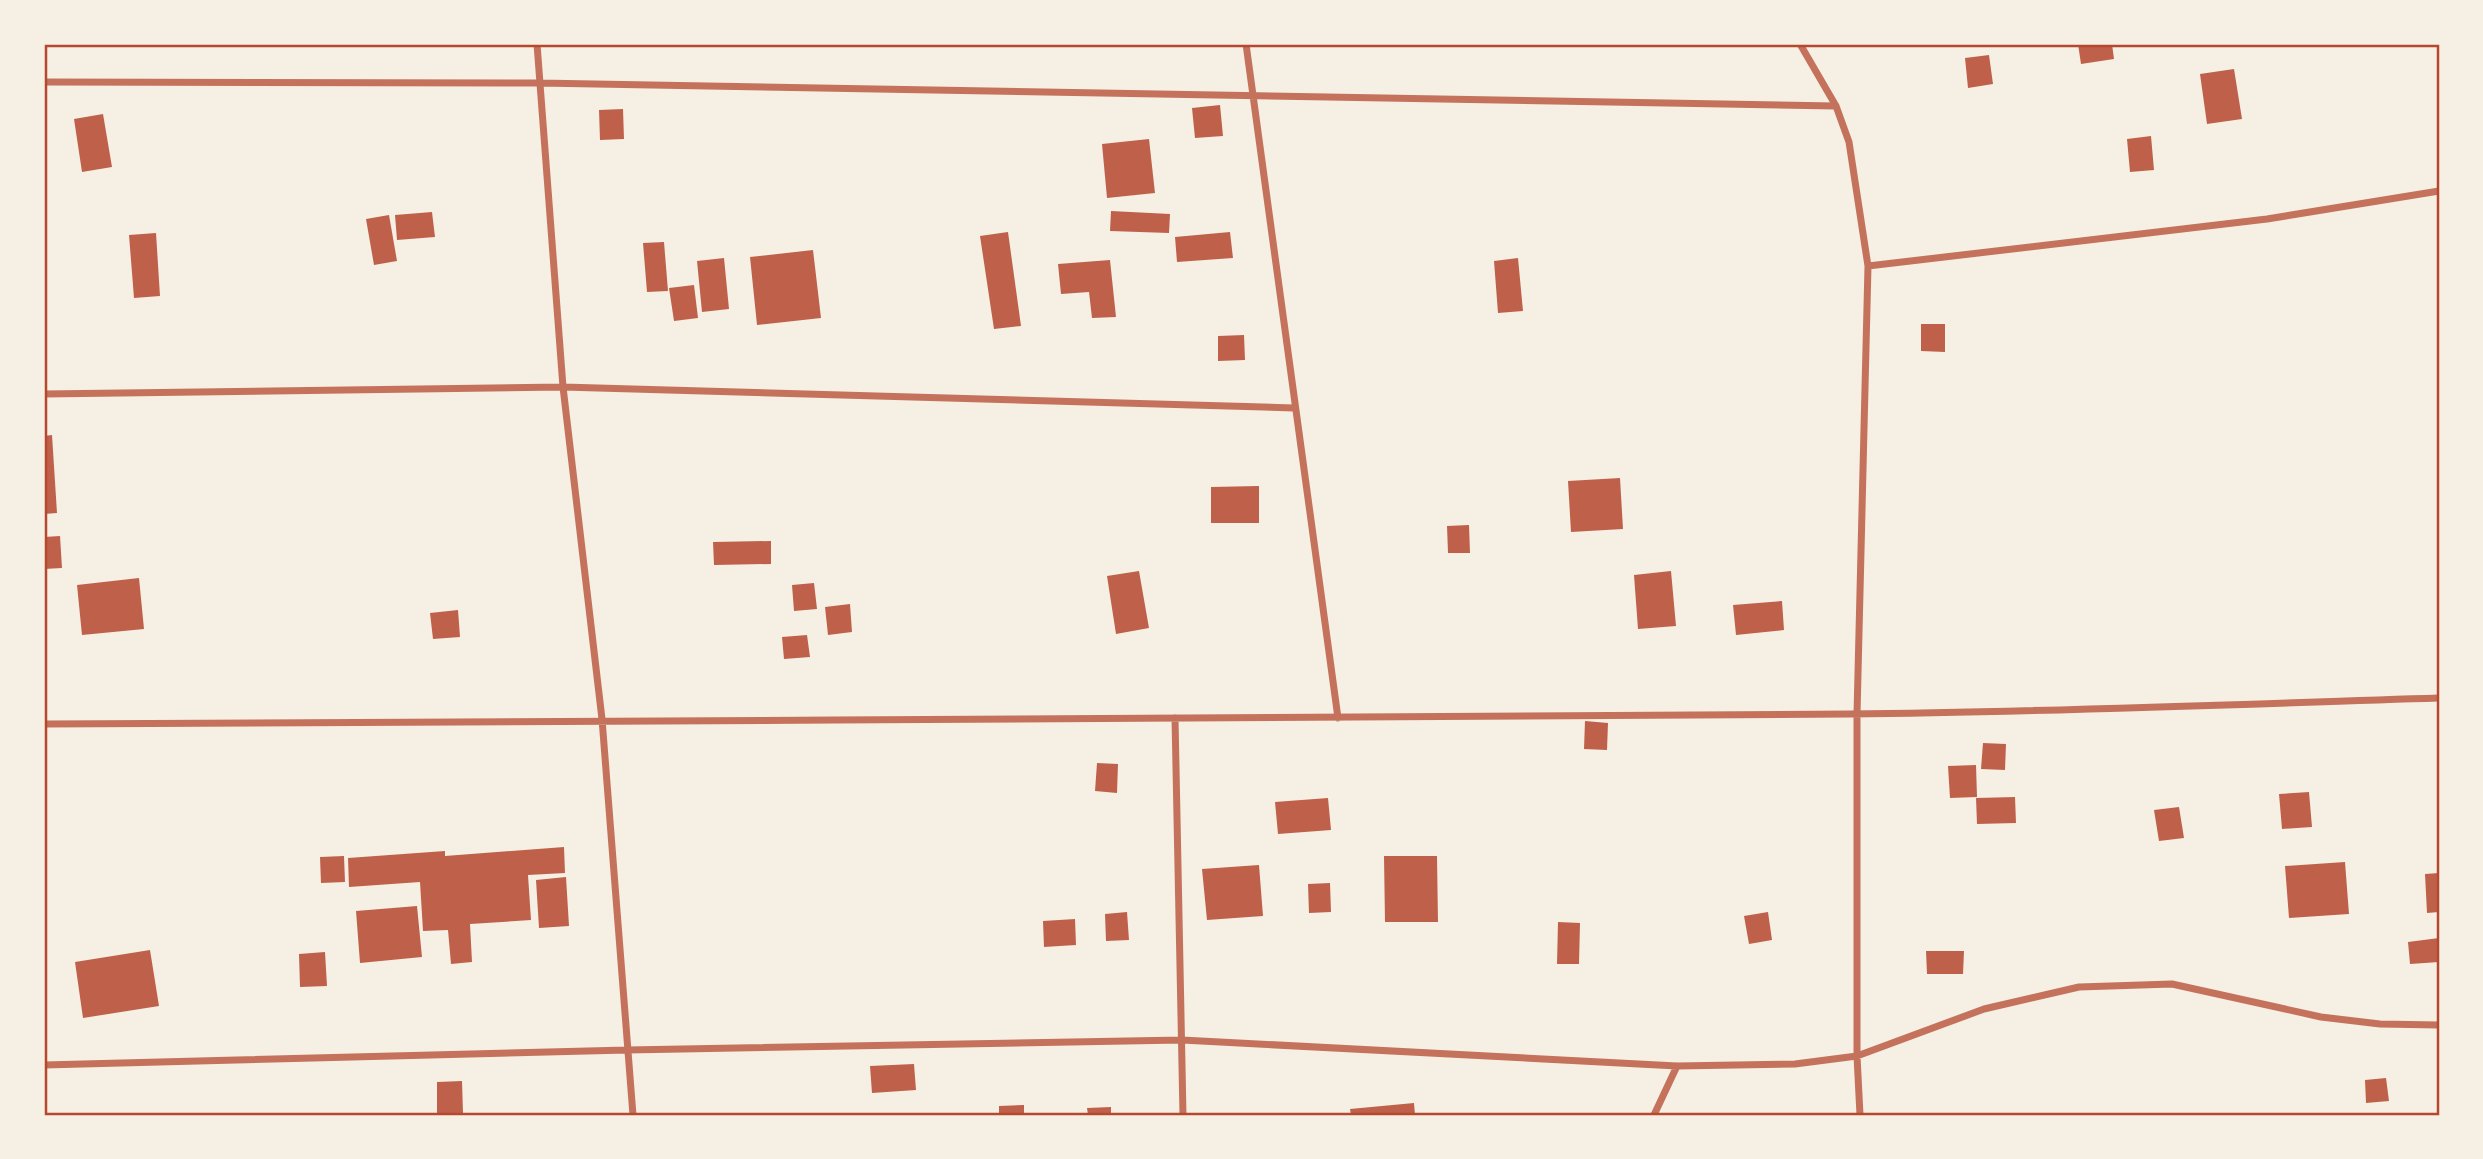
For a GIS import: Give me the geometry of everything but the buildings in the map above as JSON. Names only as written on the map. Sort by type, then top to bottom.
[{"type":"street","points":[[537,44],[563,387],[602,719],[633,1115]]},
{"type":"street","points":[[1246,44],[1338,718]]},
{"type":"street","points":[[1800,44],[1836,106],[1849,142],[1868,266],[1857,714],[1857,1056],[1860,1115]]},
{"type":"street","points":[[44,82],[539,83],[1836,106]]},
{"type":"street","points":[[1868,266],[2267,219],[2439,191]]},
{"type":"street","points":[[44,394],[563,387],[1294,408]]},
{"type":"street","points":[[44,724],[1857,714],[2439,698]]},
{"type":"street","points":[[1175,718],[1183,1115]]},
{"type":"street","points":[[44,1065],[627,1050],[1182,1040],[1676,1066],[1795,1063],[1857,1056],[1984,1009],[2079,987],[2172,984],[2321,1017],[2381,1024],[2439,1025]]},
{"type":"street","points":[[1654,1115],[1676,1066]]}]
